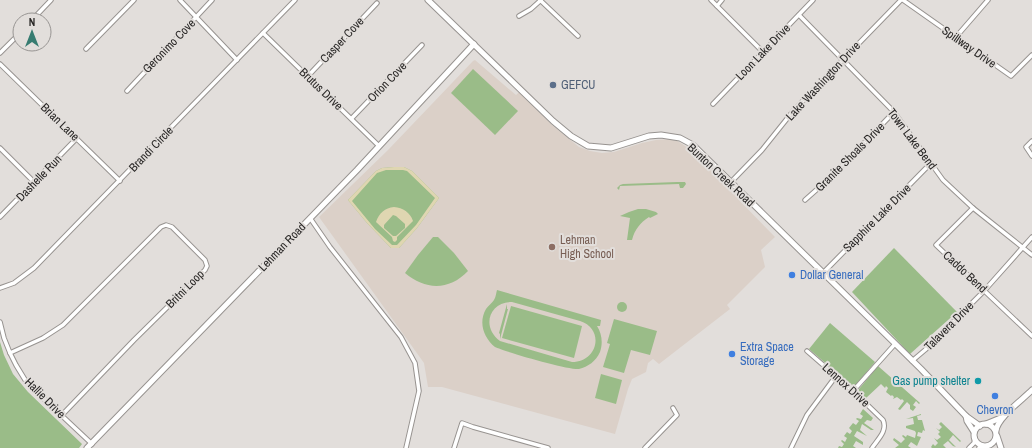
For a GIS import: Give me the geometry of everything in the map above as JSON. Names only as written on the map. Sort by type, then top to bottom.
[{"type":"street","points":[[40,12],[51,0]]},
{"type":"street","points":[[86,49],[134,0]]},
{"type":"street","points":[[180,0],[237,60]]},
{"type":"street","name":"Geronimo Cove","points":[[127,91],[212,0]]},
{"type":"street","name":"Brandi Circle","points":[[0,288],[14,283],[34,268],[295,0]]},
{"type":"street","name":"Bunton Creek Road","points":[[428,0],[553,121],[577,141],[588,146],[611,148],[646,137],[661,135],[680,138],[693,145],[955,403],[966,416],[980,426]]},
{"type":"street","points":[[518,16],[531,9],[540,0],[578,36]]},
{"type":"street","points":[[711,0],[762,51]]},
{"type":"street","points":[[717,6],[722,0]]},
{"type":"street","name":"Loon Lake Drive","points":[[713,104],[762,51],[813,0]]},
{"type":"street","name":"Spillway Drive","points":[[902,0],[1011,76],[1032,55]]},
{"type":"street","name":"Lake Washington Drive","points":[[731,182],[762,150],[794,110],[902,0]]},
{"type":"street","points":[[956,37],[988,0]]},
{"type":"street","name":"Casper Cove","points":[[308,76],[377,3]]},
{"type":"street","name":"Town Lake Bend","points":[[799,15],[894,112],[943,180],[973,208],[1024,247],[1032,255]]},
{"type":"street","name":"Brutus Drive","points":[[263,33],[380,146]]},
{"type":"street","points":[[0,53],[12,41]]},
{"type":"street","name":"Lehman Road","points":[[87,448],[380,146],[474,44]]},
{"type":"street","name":"Orion Cove","points":[[352,118],[422,46]]},
{"type":"street","name":"Brian Lane","points":[[0,64],[120,181]]},
{"type":"street","name":"Granite Shoals Drive","points":[[805,200],[832,176],[894,112]]},
{"type":"street","name":"Dashelle Run","points":[[0,217],[77,138]]},
{"type":"street","points":[[1032,141],[1026,147],[1032,156]]},
{"type":"street","points":[[0,148],[34,182]]},
{"type":"street","name":"Sapphire Lake Drive","points":[[823,273],[931,163]]},
{"type":"street","name":"Caddo Bend","points":[[973,208],[936,245],[1032,336]]},
{"type":"street","points":[[310,218],[330,247],[401,337],[414,363],[419,391],[406,448]]},
{"type":"street","name":"Britni Loop","points":[[10,353],[43,338],[63,325],[161,227],[166,225],[172,227],[205,260],[207,266],[205,270],[140,334],[62,415]]},
{"type":"street","name":"Talavera Drive","points":[[912,361],[984,291],[1032,237]]},
{"type":"street","name":"Hallie Drive","points":[[0,322],[10,353],[28,383],[92,444]]},
{"type":"street","points":[[853,391],[895,344]]},
{"type":"street","name":"Lennox Drive","points":[[807,351],[853,391],[883,420],[885,426]]},
{"type":"street","points":[[791,448],[807,415],[836,376]]},
{"type":"street","points":[[979,448],[993,443],[997,426],[1003,417],[1032,390]]},
{"type":"street","points":[[644,448],[677,415],[673,408]]},
{"type":"street","name":"Bunton Creek Road","points":[[966,416],[974,435]]},
{"type":"street","points":[[969,448],[974,443],[974,435],[980,426],[1003,417]]},
{"type":"street","points":[[454,448],[462,422],[473,427],[548,448]]},
{"type":"street","points":[[986,424],[993,427],[1001,448]]},
{"type":"street","points":[[872,448],[883,433],[885,426],[891,426]]},
{"type":"street","points":[[974,435],[979,444],[994,448]]},
{"type":"shaded area","name":"Lehman High School","points":[[475,60],[516,95],[519,92],[552,125],[579,147],[602,153],[614,152],[656,140],[673,139],[679,142],[694,152],[739,195],[737,198],[775,237],[761,250],[765,267],[727,305],[730,309],[659,364],[653,359],[648,363],[646,372],[632,379],[615,434],[442,387],[428,387],[424,363],[319,217],[388,150]]},
{"type":"green space","points":[[473,69],[518,111],[495,135],[451,93]]},
{"type":"green space","points":[[404,167],[412,171],[439,198],[417,228],[399,248],[391,248],[348,200],[376,171],[382,168]]},
{"type":"green space","points":[[685,182],[686,184],[683,188],[680,188],[679,184],[620,186],[619,190],[617,188],[620,185],[623,184]]},
{"type":"green space","points":[[638,209],[646,209],[658,214],[650,218],[649,217],[643,222],[636,229],[632,240],[627,240],[630,218],[620,216]]},
{"type":"green space","points":[[433,237],[438,237],[454,253],[468,271],[461,278],[445,285],[437,286],[421,283],[405,273]]},
{"type":"green space","points":[[894,248],[957,312],[910,354],[852,292]]},
{"type":"green space","points":[[497,290],[601,320],[600,326],[597,326],[602,342],[600,352],[594,361],[586,367],[573,369],[511,353],[495,347],[485,335],[482,320],[486,309],[495,299]],"holes":[[[512,302],[580,321],[588,325],[593,331],[595,344],[593,351],[588,357],[581,361],[572,362],[500,341],[494,335],[489,323],[490,316],[498,306],[504,303]]]},
{"type":"green space","points":[[620,302],[624,302],[626,303],[626,311],[620,312],[617,309],[617,305]]},
{"type":"green space","points":[[507,304],[508,309],[500,339],[499,333]]},
{"type":"green space","points":[[511,306],[582,326],[574,358],[502,338]]},
{"type":"green space","points":[[614,319],[657,331],[650,355],[631,350],[624,373],[603,367],[610,344],[607,343]]},
{"type":"green space","points":[[830,323],[875,362],[856,385],[851,385],[809,349]]},
{"type":"green space","points":[[0,342],[13,374],[28,392],[82,444],[79,448],[0,448]]},
{"type":"green space","points":[[878,366],[920,403],[919,404],[916,401],[913,405],[916,407],[913,411],[910,409],[910,405],[907,402],[900,410],[898,409],[904,401],[897,397],[893,399],[894,397],[892,395],[891,396],[886,392],[888,388],[886,386],[885,388],[881,384],[865,399],[859,394],[859,389]]},
{"type":"green space","points":[[601,374],[622,380],[616,404],[595,398]]},
{"type":"green space","points":[[863,409],[873,418],[871,421],[867,420],[864,423],[874,430],[871,430],[862,424],[860,430],[867,436],[857,431],[854,436],[863,442],[863,445],[856,441],[853,446],[856,448],[838,448],[839,446],[842,447],[844,444],[841,441],[842,440],[845,442],[847,438],[844,436],[847,432],[850,434],[852,431],[849,428],[853,423],[856,425],[859,421],[856,419],[861,419],[863,416],[860,414]]},
{"type":"green space","points":[[921,414],[917,416],[918,420],[922,420],[925,431],[923,430],[922,433],[918,432],[917,436],[921,437],[917,446],[911,442],[908,446],[911,448],[895,448],[899,445],[893,440],[894,438],[901,443],[905,439],[902,436],[903,435],[906,437],[907,435],[915,438],[915,431],[906,428],[906,426],[914,424],[913,418],[906,419]]},
{"type":"green space","points":[[941,422],[961,441],[960,442],[953,435],[949,440],[956,447],[948,441],[943,445],[946,448],[931,447],[933,444],[935,446],[938,443],[934,438],[937,440],[941,437],[938,434],[940,432],[936,428],[939,430],[942,427],[939,424]]},
{"type":"sand","points":[[404,167],[412,171],[439,198],[417,228],[399,248],[391,248],[348,200],[376,171],[382,168]],"holes":[[[386,170],[407,171],[435,198],[416,225],[397,245],[392,245],[375,229],[352,201],[377,173]]]},
{"type":"sand","points":[[394,207],[406,211],[413,221],[397,237],[395,242],[393,241],[392,237],[376,222],[383,212],[388,208]],"holes":[[[393,215],[405,224],[405,228],[396,236],[393,236],[384,228],[384,225]]]},
{"type":"place","name":"GEFCU","points":[[553,85]]},
{"type":"place","name":"Lehman High School","points":[[552,247]]},
{"type":"place","name":"Dollar General","points":[[792,275]]},
{"type":"place","name":"Extra Space Storage","points":[[732,354]]},
{"type":"place","name":"Gas pump shelter","points":[[978,381]]},
{"type":"place","name":"Chevron","points":[[995,396]]}]
